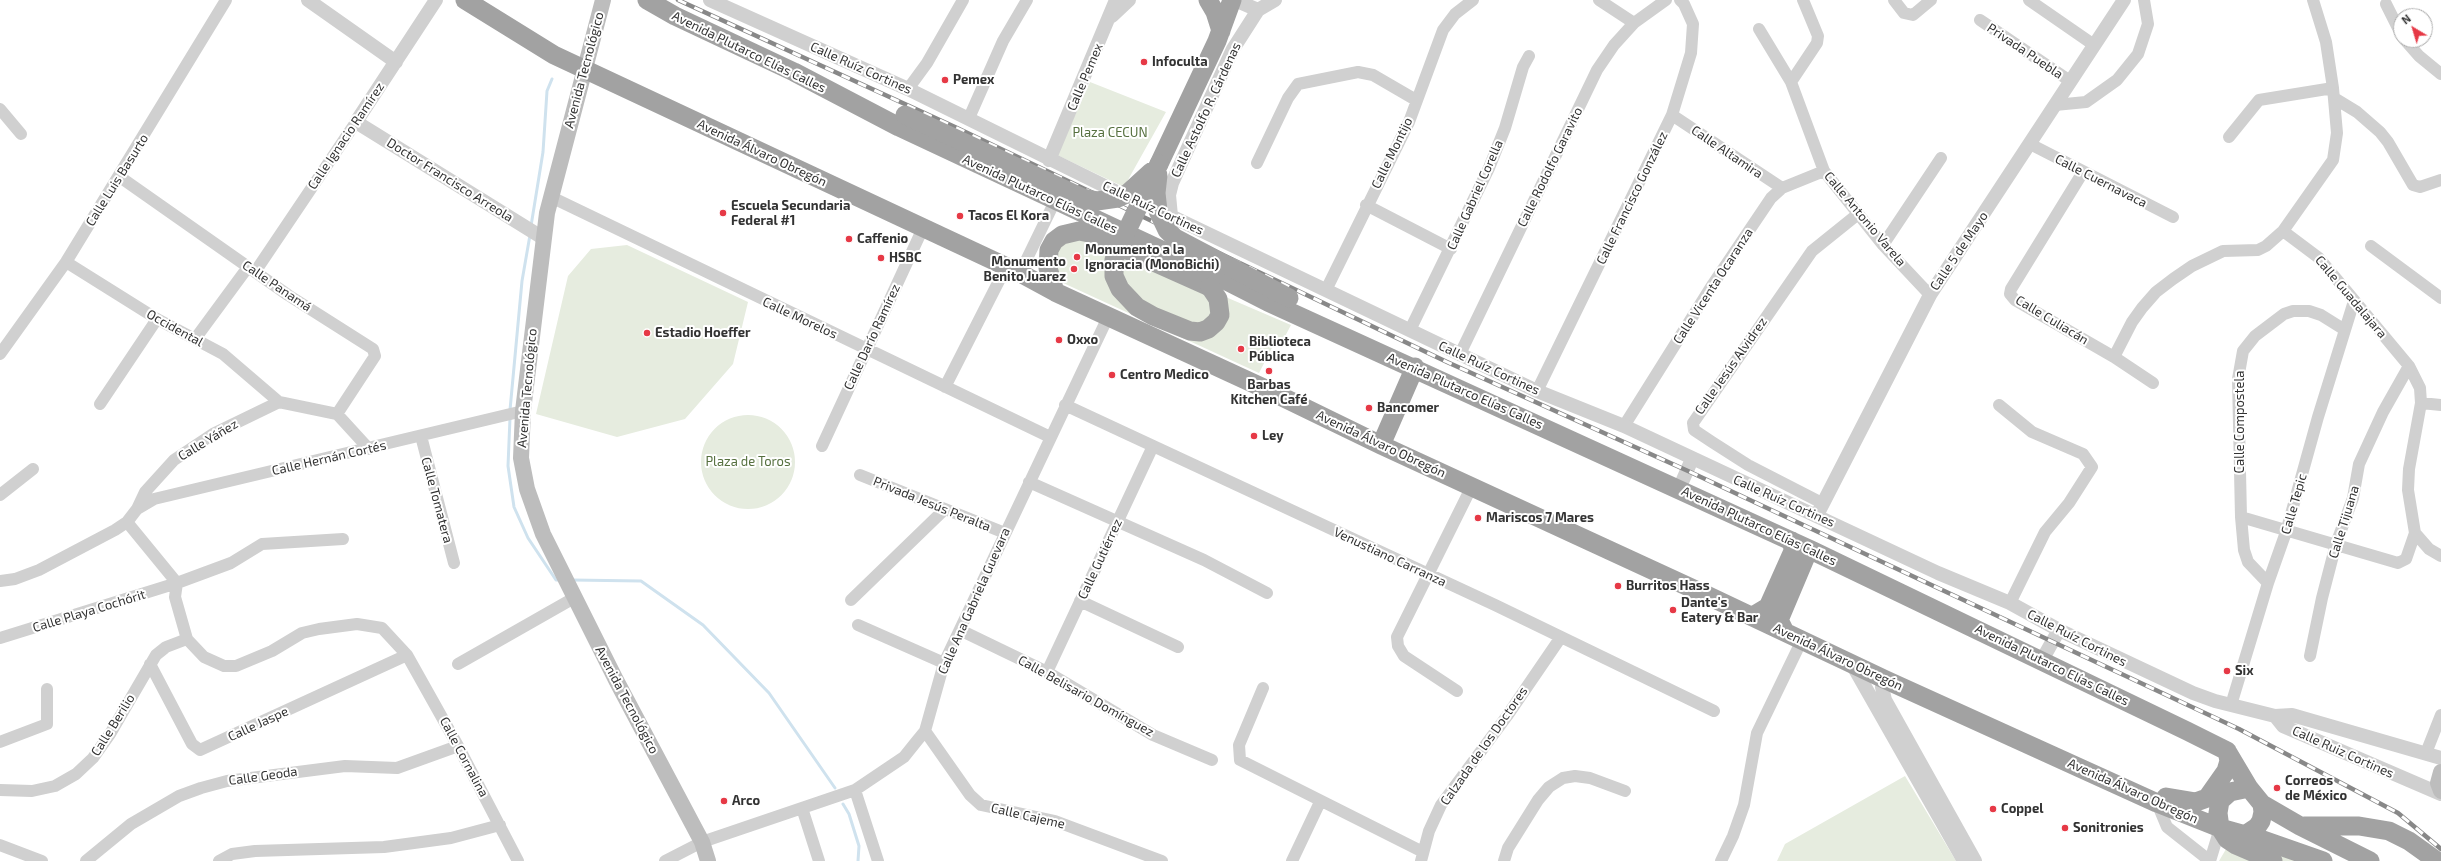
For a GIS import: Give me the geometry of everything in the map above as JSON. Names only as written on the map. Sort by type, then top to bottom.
[{"type":"highway","name":"Avenida Álvaro Obregón","points":[[465,0],[534,44],[584,69],[1013,270],[1055,292],[1272,392],[1381,445],[1753,616],[1886,680],[2157,804],[2220,828]]},
{"type":"highway","name":"Avenida Plutarco Elías Calles","points":[[647,0],[688,22],[794,72],[899,127],[1376,352],[1415,367],[1792,541],[2042,660],[2227,751]]},
{"type":"highway","points":[[1208,0],[1215,12],[1219,36]]},
{"type":"highway","points":[[1055,292],[1048,268],[1050,250],[1054,241],[1062,235],[1079,231],[1089,233],[1210,287],[1218,299],[1220,315],[1216,322],[1208,329],[1200,332],[1190,331],[1153,316],[1137,306],[1120,289],[1114,276],[1114,260],[1119,247],[1159,164],[1219,36],[1232,0]]},
{"type":"highway","points":[[794,72],[905,115],[1083,198],[1097,201],[1107,201],[1128,193],[1159,164]]},
{"type":"highway","points":[[1159,164],[1156,202],[1161,221],[1167,230],[1184,244],[1290,298],[1346,330],[1370,345],[1376,352]]},
{"type":"highway","points":[[1381,445],[1415,367]]},
{"type":"highway","points":[[1753,616],[1768,607],[1793,551],[1792,541]]},
{"type":"highway","points":[[1785,632],[1779,620],[1806,556],[1813,551]]},
{"type":"highway","points":[[2227,751],[2248,788],[2262,804],[2300,826],[2370,861]]},
{"type":"highway","points":[[2127,789],[2188,802],[2202,801],[2216,788],[2226,771],[2229,761],[2227,751]]},
{"type":"highway","points":[[2248,788],[2230,792],[2220,801],[2218,813],[2220,828],[2227,839],[2236,845],[2273,861]]},
{"type":"highway","points":[[2245,835],[2257,827],[2263,812],[2262,804]]},
{"type":"highway","points":[[2300,826],[2359,826],[2389,832],[2409,841],[2436,861]]},
{"type":"highway","points":[[2220,828],[2323,861]]},
{"type":"main road","name":"Avenida Tecnológico","points":[[603,0],[550,197],[523,411],[521,458],[527,489],[543,534],[574,598],[702,842],[708,861]]},
{"type":"main road","points":[[2441,772],[2438,783],[2441,791]]},
{"type":"street","name":"Calle Luis Basurto","points":[[0,354],[66,262],[120,177],[226,0]]},
{"type":"street","points":[[308,0],[396,62]]},
{"type":"street","name":"Calle Ignacio Ramírez","points":[[196,339],[252,270],[356,122],[436,0]]},
{"type":"street","name":"Calle Ruíz Cortines","points":[[710,0],[908,89],[969,118],[1049,160],[1171,216],[1537,391],[1624,426],[1692,459],[1819,509],[1938,573],[2010,603],[2058,630],[2180,687],[2231,705],[2275,716]]},
{"type":"street","points":[[908,89],[927,62],[963,0]]},
{"type":"street","points":[[969,118],[1003,41],[1027,0]]},
{"type":"street","name":"Calle Pemex","points":[[1049,160],[1111,16],[1116,0]]},
{"type":"street","points":[[1111,16],[1129,0]]},
{"type":"street","points":[[1235,0],[1258,10]]},
{"type":"street","name":"Calle Astolfo R. Cárdenas","points":[[1171,216],[1169,194],[1172,183],[1233,49],[1258,10],[1275,0]]},
{"type":"street","name":"Calle Montijo","points":[[1326,290],[1366,205],[1409,122],[1416,100],[1444,30],[1455,14],[1473,0]]},
{"type":"street","points":[[1599,0],[1634,23]]},
{"type":"street","name":"Calle Rodolfo Garavito","points":[[1460,354],[1597,70],[1614,45],[1634,23],[1666,0]]},
{"type":"street","name":"Calle Francisco González","points":[[1537,391],[1672,115],[1691,53],[1693,24],[1684,4],[1680,0]]},
{"type":"street","points":[[1791,82],[1817,43],[1818,36],[1803,0]]},
{"type":"street","points":[[1894,0],[1899,8],[1908,14],[1918,13],[1931,0]]},
{"type":"street","points":[[2030,0],[2094,45]]},
{"type":"street","name":"Calle 5 de Mayo","points":[[1819,509],[1930,295],[2124,0]]},
{"type":"street","points":[[2055,105],[2086,102],[2117,80],[2138,54],[2148,24],[2144,0]]},
{"type":"street","points":[[2114,356],[2132,322],[2156,292],[2192,266],[2223,252],[2258,250],[2266,246],[2283,230],[2333,160],[2337,133],[2333,93],[2326,42],[2313,0]]},
{"type":"street","points":[[2386,4],[2393,18]]},
{"type":"street","name":"Privada Puebla","points":[[1980,20],[2070,81]]},
{"type":"street","name":"Calle Antonio Varela","points":[[1759,30],[1791,82],[1824,171],[1883,245],[1930,295]]},
{"type":"street","points":[[2412,48],[2419,56],[2441,74]]},
{"type":"street","name":"Calle Gabriel Corella","points":[[1410,330],[1451,249],[1489,168],[1505,128],[1523,67],[1529,56]]},
{"type":"street","points":[[1257,163],[1288,98],[1298,84],[1358,72],[1373,75],[1416,100]]},
{"type":"street","points":[[2229,137],[2258,100],[2333,93],[2380,132],[2388,142],[2413,185],[2420,187],[2441,180]]},
{"type":"street","points":[[0,109],[21,134]]},
{"type":"street","name":"Calle Altamira","points":[[1672,115],[1782,188]]},
{"type":"street","name":"Doctor Francisco Arreola","points":[[356,122],[544,238]]},
{"type":"street","name":"Calle Cuernavaca","points":[[2030,144],[2172,217]]},
{"type":"street","points":[[1883,245],[1941,158]]},
{"type":"street","name":"Calle Vicenta Ocaranza","points":[[1624,426],[1730,258],[1771,198],[1782,188],[1824,171]]},
{"type":"street","name":"Calle Culiacán","points":[[2083,172],[2011,289],[2010,294],[2015,300],[2114,356],[2153,383]]},
{"type":"street","name":"Calle Panamá","points":[[120,177],[252,270],[375,352],[337,414]]},
{"type":"street","name":"Calle Morelos","points":[[550,197],[1050,437]]},
{"type":"street","points":[[945,387],[1055,201]]},
{"type":"street","points":[[1366,205],[1451,249]]},
{"type":"street","name":"Calle Jesús Alvidrez","points":[[1819,509],[1694,430],[1693,423],[1812,251],[1858,214]]},
{"type":"street","name":"Calle Darío Ramírez","points":[[822,446],[923,228]]},
{"type":"street","name":"Calle Guadalajara","points":[[2283,230],[2319,258],[2408,369],[2420,388],[2421,403],[2409,469],[2408,490],[2415,533]]},
{"type":"street","points":[[2372,246],[2441,298]]},
{"type":"street","name":"Occidental","points":[[66,262],[157,319],[223,354],[279,402]]},
{"type":"street","name":"Calle Tepic","points":[[2231,705],[2268,583],[2286,532],[2354,301]]},
{"type":"street","name":"Calle Compostela","points":[[2268,583],[2248,562],[2244,550],[2241,517],[2238,379],[2243,351],[2254,336],[2284,314],[2293,311],[2309,311],[2321,315],[2345,330]]},
{"type":"street","name":"Calle Ana Gabriela Guevara","points":[[665,861],[702,842],[855,790],[904,757],[925,731],[944,663],[1108,317]]},
{"type":"street","points":[[100,404],[157,319]]},
{"type":"street","name":"Calle Tijuana","points":[[2310,656],[2336,544],[2351,507],[2362,457],[2383,412],[2408,369]]},
{"type":"street","points":[[279,402],[337,414],[369,449]]},
{"type":"street","name":"Calle Yáñez","points":[[0,581],[15,579],[39,570],[127,522],[137,509],[144,492],[174,460],[213,434],[279,402]]},
{"type":"street","points":[[2421,403],[2441,405]]},
{"type":"street","name":"Venustiano Carranza","points":[[1065,405],[1714,710]]},
{"type":"street","points":[[1999,405],[2032,432],[2083,454],[2092,467],[2069,503],[2045,532],[2010,603]]},
{"type":"street","name":"Calle Hernán Cortés","points":[[137,509],[154,499],[369,449],[523,411]]},
{"type":"street","name":"Calle Tomatera","points":[[421,436],[454,563]]},
{"type":"street","name":"Calle Gutiérrez","points":[[1047,672],[1153,446]]},
{"type":"street","points":[[1679,489],[1692,459]]},
{"type":"street","points":[[0,495],[33,469]]},
{"type":"street","name":"Privada Jesús Peralta","points":[[860,475],[1005,533]]},
{"type":"street","points":[[1029,482],[1118,521],[1267,592]]},
{"type":"street","points":[[1457,691],[1412,663],[1404,656],[1398,646],[1397,637],[1401,626],[1429,575],[1472,486]]},
{"type":"street","points":[[851,600],[945,509]]},
{"type":"street","points":[[2241,517],[2286,532],[2336,544],[2402,563],[2406,560],[2415,533]]},
{"type":"street","points":[[127,522],[177,583],[175,597],[187,639]]},
{"type":"street","points":[[2415,533],[2429,549],[2441,556]]},
{"type":"street","name":"Calle Playa Cochórit","points":[[0,638],[177,583],[231,563],[262,544],[343,539]]},
{"type":"street","points":[[458,664],[574,598]]},
{"type":"street","points":[[1080,601],[1178,647]]},
{"type":"street","name":"Calle Cornalina","points":[[187,639],[204,657],[214,663],[236,666],[272,651],[302,633],[338,625],[370,625],[387,633],[407,655],[458,746],[518,861]]},
{"type":"street","points":[[858,625],[944,663]]},
{"type":"street","name":"Calle Belisario Domínguez","points":[[960,630],[1047,672],[1153,735],[1212,760]]},
{"type":"street","points":[[2042,660],[2058,630]]},
{"type":"street","name":"Calzada de los Doctores","points":[[1422,857],[1429,831],[1441,805],[1507,716],[1560,637]]},
{"type":"street","name":"Calle Berilio","points":[[0,790],[32,791],[55,786],[76,774],[93,758],[110,734],[150,664],[166,647],[187,639]]},
{"type":"street","points":[[1721,861],[1733,836],[1744,805],[1757,733],[1802,640]]},
{"type":"street","name":"Calle Jaspe","points":[[150,664],[192,744],[200,750],[407,655]]},
{"type":"street","points":[[1852,664],[1964,861]]},
{"type":"street","points":[[1886,680],[1882,687],[1885,700],[1975,861]]},
{"type":"street","points":[[1263,688],[1239,745],[1240,760],[1422,857]]},
{"type":"street","points":[[1,740],[47,724],[47,689]]},
{"type":"street","name":"Calle Ruiz Cortines","points":[[2275,716],[2292,715],[2441,758]]},
{"type":"street","points":[[2426,753],[2441,715]]},
{"type":"street","name":"Calle Ruiz Cortines","points":[[2275,716],[2283,726],[2441,794]]},
{"type":"street","name":"Calle Cajeme","points":[[925,731],[970,795],[981,805],[1055,821],[1155,860]]},
{"type":"street","name":"Calle Geoda","points":[[86,861],[130,824],[179,796],[202,788],[227,781],[345,766],[397,768],[458,746]]},
{"type":"street","points":[[1504,861],[1508,848],[1534,806],[1549,787],[1563,778],[1575,776],[1590,778],[1625,791]]},
{"type":"street","points":[[855,790],[878,861]]},
{"type":"street","points":[[1292,861],[1320,802]]},
{"type":"street","points":[[2157,804],[2167,827],[2210,861],[2220,828]]},
{"type":"street","points":[[802,808],[819,861]]},
{"type":"street","points":[[219,861],[232,854],[256,851],[384,847],[451,838],[500,825]]},
{"type":"street","points":[[0,845],[42,861]]},
{"type":"green space","name":"Plaza CECUN","points":[[1090,82],[1166,112],[1124,187],[1057,155]]},
{"type":"green space","points":[[1080,234],[1291,325],[1281,344],[1275,342],[1259,373],[1061,282],[1054,271],[1056,245]]},
{"type":"green space","name":"Estadio Hoeffer","points":[[627,245],[748,302],[733,364],[685,419],[617,437],[536,414],[568,276],[591,249]]},
{"type":"green space","name":"Plaza de Toros","points":[[748,415],[766,419],[781,429],[791,444],[795,462],[791,480],[781,495],[766,505],[748,509],[730,505],[715,495],[705,480],[701,462],[705,444],[715,429],[730,419]]},
{"type":"green space","points":[[1905,776],[1956,861],[1777,861],[1785,844]]},
{"type":"green space","points":[[2232,839],[2305,861],[2219,861]]},
{"type":"waterway","points":[[531,226],[543,152],[547,91],[552,79]]},
{"type":"waterway","points":[[510,410],[522,281],[530,235]]},
{"type":"waterway","points":[[510,418],[508,466],[514,507],[528,538],[556,580],[560,580]]},
{"type":"waterway","points":[[572,580],[641,581],[703,625],[769,693],[835,788]]},
{"type":"waterway","points":[[843,804],[849,814],[859,846],[858,861]]},
{"type":"railway","points":[[678,0],[955,127],[1447,362],[1688,471],[2239,729],[2398,813],[2441,849]]},
{"type":"place","name":"Infoculta","points":[[1144,62]]},
{"type":"place","name":"Pemex","points":[[945,80]]},
{"type":"place","name":"Escuela Secundaria Federal #1","points":[[723,213]]},
{"type":"place","name":"Tacos El Kora","points":[[960,216]]},
{"type":"place","name":"Caffenio","points":[[849,239]]},
{"type":"place","name":"Monumento a la Ignoracia (MonoBichi)","points":[[1077,257]]},
{"type":"place","name":"HSBC","points":[[881,258]]},
{"type":"place","name":"Monumento Benito Juarez","points":[[1074,269]]},
{"type":"place","name":"Estadio Hoeffer","points":[[647,333]]},
{"type":"place","name":"Oxxo","points":[[1059,340]]},
{"type":"place","name":"Biblioteca Pública","points":[[1241,349]]},
{"type":"place","name":"Barbas Kitchen Café","points":[[1269,371]]},
{"type":"place","name":"Centro Medico","points":[[1112,375]]},
{"type":"place","name":"Bancomer","points":[[1369,408]]},
{"type":"place","name":"Ley","points":[[1254,436]]},
{"type":"place","name":"Mariscos 7 Mares","points":[[1478,518]]},
{"type":"place","name":"Burritos Hass","points":[[1618,586]]},
{"type":"place","name":"Dante's Eatery & Bar","points":[[1673,610]]},
{"type":"place","name":"Six","points":[[2227,671]]},
{"type":"place","name":"Correos de México","points":[[2277,788]]},
{"type":"place","name":"Arco","points":[[724,801]]},
{"type":"place","name":"Coppel","points":[[1993,809]]},
{"type":"place","name":"Sonitronies","points":[[2065,828]]}]
